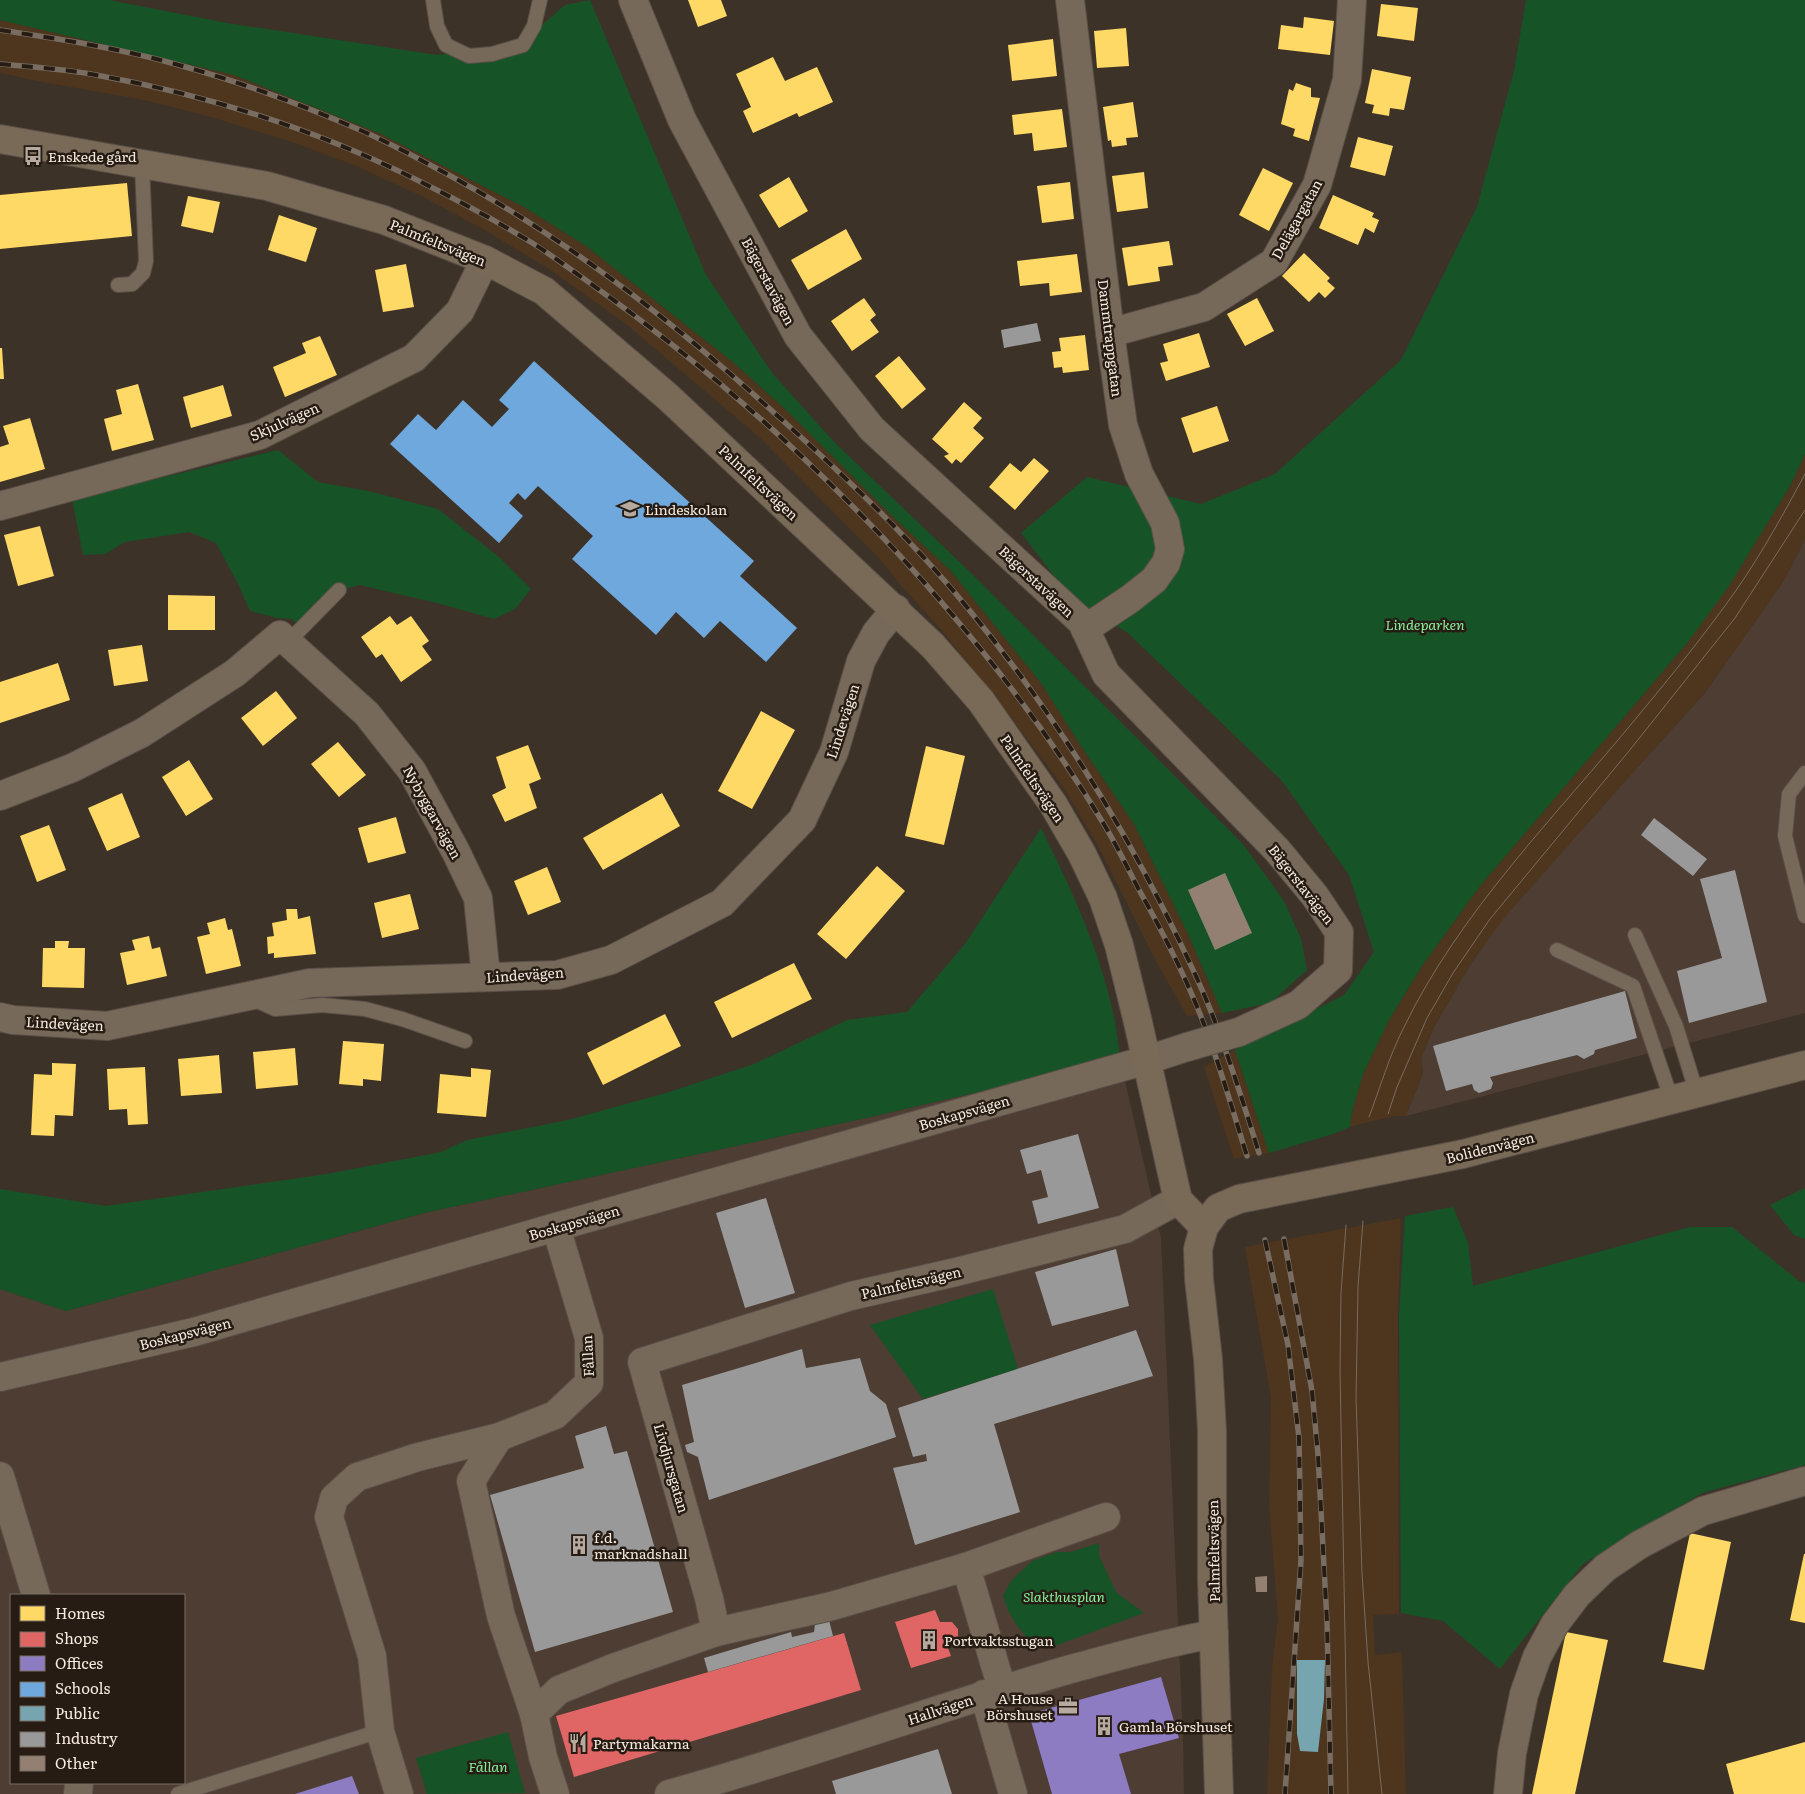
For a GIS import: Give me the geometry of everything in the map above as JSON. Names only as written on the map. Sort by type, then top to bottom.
[{"type":"street","name":"Bägerstavägen","points":[[633,0],[682,120],[798,336],[872,428],[1082,622],[1106,674],[1277,850],[1315,896],[1339,932],[1338,970],[1298,1005],[1239,1032],[1148,1060]]},
{"type":"street","name":"Dammtrappgatan","points":[[1070,0],[1110,333],[1123,425],[1139,474],[1165,523],[1170,549],[1166,563],[1154,580],[1130,599],[1085,629]]},
{"type":"street","name":"Delägargatan","points":[[1110,333],[1204,307],[1274,262],[1317,185],[1347,80],[1352,0]]},
{"type":"street","name":"Palmfeltsvägen","points":[[0,139],[267,186],[384,220],[485,260],[544,291],[668,397],[896,609],[933,646],[981,701],[1053,804],[1082,854],[1103,898],[1119,945],[1148,1060],[1178,1200],[1125,1228],[851,1296],[642,1362]]},
{"type":"street","name":"Skjulvägen","points":[[0,506],[260,435],[414,358],[460,311],[485,260]]},
{"type":"street","name":"Lindevägen","points":[[0,1017],[13,1020],[107,1026],[310,983],[556,975],[611,960],[722,903],[802,820],[834,752],[861,661],[876,633],[896,609]]},
{"type":"street","points":[[0,796],[72,768],[142,733],[284,639]]},
{"type":"street","name":"Nybyggarvägen","points":[[284,639],[368,714],[412,771],[456,852],[478,898],[486,977]]},
{"type":"street","name":"Boskapsvägen","points":[[0,1378],[194,1332],[556,1227],[1148,1060]]},
{"type":"street","name":"Bolidenvägen","points":[[1201,1238],[1218,1208],[1239,1199],[1463,1154],[1805,1065]]},
{"type":"street","points":[[1178,1200],[1201,1238]]},
{"type":"street","name":"Fållan","points":[[399,1794],[380,1731],[372,1656],[329,1517],[334,1498],[357,1477],[418,1457],[498,1437],[556,1415],[589,1383],[589,1338],[556,1227]]},
{"type":"street","name":"Palmfeltsvägen","points":[[1201,1238],[1199,1279],[1208,1359],[1211,1422],[1214,1634],[1219,1794]]},
{"type":"street","name":"Livdjursgatan","points":[[642,1362],[709,1598],[716,1632]]},
{"type":"street","points":[[498,1437],[471,1481],[501,1616],[534,1714],[543,1757],[555,1794]]},
{"type":"street","points":[[0,1476],[36,1594]]},
{"type":"street","points":[[1508,1794],[1512,1753],[1524,1694],[1537,1656],[1555,1624],[1577,1595],[1605,1568],[1639,1545],[1703,1511],[1805,1481]]},
{"type":"street","points":[[534,1714],[559,1690],[613,1668],[716,1632],[832,1606],[966,1567],[1106,1516]]},
{"type":"street","points":[[966,1567],[1013,1794]]},
{"type":"street","name":"Hallvägen","points":[[669,1794],[748,1784],[993,1691],[1169,1642],[1214,1634]]},
{"type":"lane","points":[[433,0],[437,26],[446,45],[469,56],[492,54],[523,45],[534,26],[540,0]]},
{"type":"lane","points":[[118,285],[132,284],[142,273],[146,262],[142,164]]},
{"type":"lane","points":[[284,639],[339,590]]},
{"type":"lane","points":[[1805,772],[1789,794],[1785,836],[1805,916]]},
{"type":"lane","points":[[1635,935],[1676,1026],[1684,1098]]},
{"type":"lane","points":[[1557,950],[1633,986],[1684,1098]]},
{"type":"lane","points":[[247,996],[275,1009],[322,1005],[365,1009],[402,1019],[465,1041]]},
{"type":"lane","points":[[178,1794],[380,1731]]},
{"type":"shaded area","points":[[0,20],[234,75],[379,133],[524,207],[586,246],[734,363],[785,409],[891,515],[950,570],[1041,683],[1134,824],[1188,934],[1222,1013],[1187,1016],[1156,961],[1097,844],[1061,784],[944,633],[898,582],[881,560],[758,436],[627,325],[549,269],[483,229],[419,195],[354,165],[295,143],[211,117],[144,100],[0,73]]},
{"type":"shaded area","points":[[1805,454],[1805,540],[1783,582],[1705,693],[1504,919],[1470,965],[1434,1027],[1421,1058],[1423,1074],[1406,1116],[1394,1116],[1350,1127],[1352,1112],[1363,1074],[1389,1020],[1422,966],[1480,886],[1688,642],[1730,583],[1790,486]]},
{"type":"shaded area","points":[[1805,540],[1805,1013],[1406,1116],[1423,1074],[1421,1058],[1434,1027],[1470,965],[1503,919],[1705,693],[1783,582]]},
{"type":"shaded area","points":[[1235,1050],[1269,1153],[1234,1159],[1204,1067]]},
{"type":"shaded area","points":[[1120,1059],[1161,1238],[1184,1794],[0,1794],[0,1289],[66,1311],[424,1213],[866,1118]]},
{"type":"shaded area","points":[[1401,1218],[1398,1318],[1399,1614],[1373,1615],[1375,1655],[1402,1652],[1406,1794],[1267,1794],[1272,1668],[1278,1618],[1269,1505],[1271,1398],[1245,1247]]},
{"type":"green space","points":[[0,0],[109,0],[227,23],[437,55],[522,42],[565,5],[590,0],[706,275],[773,374],[834,442],[970,572],[1243,844],[1284,901],[1301,939],[1307,970],[1270,1003],[1222,1013],[1188,934],[1134,824],[1041,683],[950,570],[891,515],[785,409],[734,363],[586,246],[524,207],[379,133],[234,75],[0,20]]},
{"type":"green space","name":"Lindeparken","points":[[1526,0],[1805,0],[1805,454],[1790,486],[1729,586],[1688,642],[1480,886],[1422,966],[1389,1020],[1363,1074],[1352,1112],[1350,1127],[1269,1153],[1235,1050],[1344,995],[1374,952],[1349,875],[1282,781],[1128,633],[1071,598],[1021,533],[1087,477],[1201,504],[1275,474],[1401,360],[1477,207],[1514,71]]},
{"type":"green space","points":[[278,450],[318,482],[368,491],[438,509],[499,557],[531,589],[515,609],[494,619],[441,604],[360,585],[339,590],[301,628],[292,619],[277,618],[250,611],[216,543],[189,532],[125,542],[105,554],[83,555],[72,499]]},
{"type":"green space","points":[[1041,828],[1068,883],[1101,969],[1110,999],[1120,1059],[866,1118],[424,1213],[66,1311],[0,1289],[0,1189],[106,1206],[327,1174],[441,1152],[467,1140],[568,1120],[666,1093],[754,1064],[847,1020],[907,1012],[965,944]]},
{"type":"green space","points":[[1805,1188],[1805,1239],[1794,1235],[1770,1205]]},
{"type":"green space","points":[[1453,1207],[1468,1243],[1473,1286],[1690,1227],[1732,1227],[1799,1281],[1805,1283],[1805,1465],[1702,1493],[1583,1564],[1500,1669],[1443,1621],[1401,1613],[1399,1314],[1405,1216]]},
{"type":"green space","points":[[993,1289],[1018,1369],[923,1399],[870,1325]]},
{"type":"green space","name":"Slakthusplan","points":[[1099,1543],[1099,1556],[1116,1592],[1144,1613],[1049,1648],[1030,1642],[1016,1624],[1003,1596],[1011,1581],[1032,1561],[1057,1552],[1070,1552]]},
{"type":"green space","name":"Fållan","points":[[508,1732],[525,1793],[427,1794],[416,1758]]},
{"type":"building: Homes","points":[[688,0],[721,0],[727,16],[698,27]]},
{"type":"building: Homes","points":[[1381,4],[1418,8],[1414,41],[1377,36]]},
{"type":"building: Homes","points":[[1304,17],[1334,21],[1330,55],[1278,49],[1281,25],[1303,28]]},
{"type":"building: Homes","points":[[1126,28],[1129,66],[1097,68],[1094,31]]},
{"type":"building: Homes","points":[[1053,39],[1057,76],[1012,81],[1008,45]]},
{"type":"building: Homes","points":[[773,57],[785,81],[817,67],[833,102],[799,117],[797,113],[753,133],[743,111],[751,107],[736,74]]},
{"type":"building: Homes","points":[[1372,69],[1411,77],[1404,110],[1390,108],[1389,116],[1372,113],[1374,105],[1365,103]]},
{"type":"building: Homes","points":[[1296,83],[1311,88],[1311,97],[1320,98],[1309,141],[1293,136],[1295,129],[1281,124],[1289,89],[1293,91]]},
{"type":"building: Homes","points":[[1133,102],[1138,137],[1126,138],[1127,145],[1112,147],[1111,140],[1108,141],[1103,107]]},
{"type":"building: Homes","points":[[1062,109],[1067,147],[1034,151],[1032,133],[1014,135],[1012,115]]},
{"type":"building: Homes","points":[[1358,137],[1393,146],[1385,176],[1350,167]]},
{"type":"building: Homes","points":[[1263,168],[1293,183],[1269,231],[1239,215]]},
{"type":"building: Homes","points":[[1144,172],[1148,208],[1117,212],[1112,176]]},
{"type":"building: Homes","points":[[789,177],[808,211],[779,228],[759,195]]},
{"type":"building: Homes","points":[[1070,182],[1074,219],[1042,223],[1037,186]]},
{"type":"building: Homes","points":[[127,183],[132,236],[0,249],[0,195]]},
{"type":"building: Homes","points":[[1333,195],[1374,213],[1372,217],[1379,220],[1374,233],[1365,228],[1358,245],[1319,228]]},
{"type":"building: Homes","points":[[188,196],[220,202],[213,233],[181,226]]},
{"type":"building: Homes","points":[[279,215],[317,228],[306,262],[268,250]]},
{"type":"building: Homes","points":[[846,229],[862,259],[808,290],[791,260]]},
{"type":"building: Homes","points":[[1169,241],[1173,265],[1158,267],[1160,281],[1128,286],[1122,248]]},
{"type":"building: Homes","points":[[1304,253],[1330,278],[1327,281],[1335,288],[1325,298],[1319,292],[1309,302],[1282,276]]},
{"type":"building: Homes","points":[[1077,254],[1082,292],[1050,296],[1049,283],[1020,286],[1017,261]]},
{"type":"building: Homes","points":[[406,264],[414,307],[383,312],[375,270]]},
{"type":"building: Homes","points":[[864,298],[876,315],[870,320],[879,332],[852,351],[831,321]]},
{"type":"building: Homes","points":[[1257,298],[1274,331],[1245,346],[1227,314]]},
{"type":"building: Homes","points":[[1199,333],[1210,367],[1166,381],[1160,363],[1168,361],[1163,344]]},
{"type":"building: Homes","points":[[1085,335],[1089,370],[1063,373],[1062,367],[1054,368],[1052,352],[1061,351],[1059,338]]},
{"type":"building: Homes","points":[[320,336],[337,375],[285,397],[273,367],[306,353],[302,343]]},
{"type":"building: Homes","points":[[0,348],[2,348],[4,379],[0,379]]},
{"type":"building: Homes","points":[[899,356],[926,389],[902,409],[875,376]]},
{"type":"building: Homes","points":[[138,384],[154,440],[112,451],[104,419],[122,414],[116,390]]},
{"type":"building: Homes","points":[[223,385],[232,416],[191,428],[183,397]]},
{"type":"building: Homes","points":[[964,402],[982,418],[973,428],[984,438],[961,463],[956,459],[952,464],[944,456],[949,454],[932,439]]},
{"type":"building: Homes","points":[[1217,406],[1229,441],[1193,453],[1181,418]]},
{"type":"building: Homes","points":[[30,418],[45,469],[0,482],[0,447],[9,444],[3,426]]},
{"type":"building: Homes","points":[[1034,458],[1049,471],[1015,510],[989,487],[1010,463],[1021,472]]},
{"type":"building: Homes","points":[[40,526],[54,576],[18,586],[4,535]]},
{"type":"building: Homes","points":[[168,595],[215,596],[215,630],[168,630]]},
{"type":"building: Homes","points":[[390,616],[397,625],[411,616],[429,641],[422,646],[432,660],[401,682],[382,654],[376,658],[361,637]]},
{"type":"building: Homes","points":[[142,645],[148,681],[114,686],[108,650]]},
{"type":"building: Homes","points":[[58,663],[70,700],[0,723],[0,682]]},
{"type":"building: Homes","points":[[276,691],[297,718],[263,746],[241,718]]},
{"type":"building: Homes","points":[[761,711],[795,730],[752,809],[718,791]]},
{"type":"building: Homes","points":[[338,742],[366,775],[339,797],[311,764]]},
{"type":"building: Homes","points":[[528,745],[541,779],[529,784],[537,808],[505,822],[492,795],[506,788],[496,757]]},
{"type":"building: Homes","points":[[926,746],[965,756],[944,845],[905,836]]},
{"type":"building: Homes","points":[[189,760],[213,799],[186,816],[162,777]]},
{"type":"building: Homes","points":[[122,793],[140,837],[107,851],[88,808]]},
{"type":"building: Homes","points":[[662,793],[680,826],[603,870],[583,838]]},
{"type":"building: Homes","points":[[396,817],[406,853],[368,863],[358,828]]},
{"type":"building: Homes","points":[[49,825],[66,870],[37,882],[20,836]]},
{"type":"building: Homes","points":[[877,866],[905,891],[846,959],[817,934]]},
{"type":"building: Homes","points":[[547,867],[561,902],[528,915],[514,881]]},
{"type":"building: Homes","points":[[410,894],[419,929],[382,938],[374,903]]},
{"type":"building: Homes","points":[[286,909],[297,909],[298,919],[310,916],[316,954],[274,958],[274,953],[268,954],[267,937],[274,936],[272,923],[287,920]]},
{"type":"building: Homes","points":[[225,918],[228,930],[232,929],[241,966],[206,974],[197,937],[210,934],[207,923]]},
{"type":"building: Homes","points":[[149,936],[152,949],[160,947],[167,976],[127,985],[120,953],[135,950],[132,940]]},
{"type":"building: Homes","points":[[55,941],[69,941],[68,948],[85,948],[84,988],[42,987],[43,948],[55,948]]},
{"type":"building: Homes","points":[[794,963],[812,999],[732,1038],[714,1002]]},
{"type":"building: Homes","points":[[665,1014],[681,1046],[603,1085],[587,1053]]},
{"type":"building: Homes","points":[[343,1041],[384,1044],[381,1081],[363,1079],[363,1086],[339,1084]]},
{"type":"building: Homes","points":[[295,1048],[298,1085],[256,1089],[253,1052]]},
{"type":"building: Homes","points":[[219,1055],[222,1093],[181,1096],[178,1059]]},
{"type":"building: Homes","points":[[52,1063],[76,1064],[73,1116],[55,1115],[54,1136],[31,1135],[34,1074],[52,1075]]},
{"type":"building: Homes","points":[[145,1067],[148,1124],[128,1125],[127,1109],[109,1110],[107,1069]]},
{"type":"building: Homes","points":[[471,1068],[491,1070],[486,1117],[437,1113],[440,1074],[471,1077]]},
{"type":"building: Homes","points":[[1690,1533],[1731,1542],[1704,1670],[1663,1662]]},
{"type":"building: Homes","points":[[1805,1554],[1805,1623],[1790,1620]]},
{"type":"building: Homes","points":[[1566,1632],[1608,1640],[1575,1794],[1532,1794]]},
{"type":"building: Homes","points":[[1805,1742],[1805,1794],[1734,1794],[1726,1764]]},
{"type":"building: Shops","name":"Portvaktsstugan","points":[[935,1610],[940,1622],[952,1622],[958,1629],[955,1644],[948,1648],[951,1656],[911,1668],[895,1622]]},
{"type":"building: Shops","points":[[844,1633],[861,1690],[574,1777],[556,1716]]},
{"type":"building: Offices","name":"Gamla Börshuset","points":[[1161,1677],[1179,1738],[1119,1754],[1131,1794],[1052,1794],[1029,1714]]},
{"type":"building: Offices","points":[[352,1776],[359,1794],[295,1794]]},
{"type":"building: Schools","name":"Lindeskolan","points":[[534,361],[754,561],[740,576],[797,628],[766,662],[720,621],[704,638],[676,612],[656,635],[572,559],[593,536],[538,486],[525,500],[518,493],[509,503],[523,516],[499,543],[390,444],[418,414],[436,430],[463,400],[492,427],[509,409],[499,400]]},
{"type":"building: Public","points":[[1297,1660],[1325,1660],[1324,1699],[1318,1752],[1300,1751],[1297,1734]]},
{"type":"building: Industry","points":[[1037,323],[1041,341],[1004,348],[1001,330]]},
{"type":"building: Industry","points":[[1654,818],[1707,859],[1693,876],[1641,835]]},
{"type":"building: Industry","points":[[1735,870],[1767,1002],[1689,1023],[1677,971],[1722,958],[1700,879]]},
{"type":"building: Industry","points":[[1625,991],[1637,1038],[1595,1050],[1594,1054],[1584,1059],[1577,1055],[1490,1077],[1493,1083],[1491,1089],[1479,1093],[1474,1090],[1472,1084],[1446,1091],[1433,1046]]},
{"type":"building: Industry","points":[[1078,1134],[1099,1208],[1038,1224],[1032,1201],[1048,1197],[1041,1170],[1027,1174],[1020,1150]]},
{"type":"building: Industry","points":[[766,1198],[795,1293],[745,1308],[716,1213]]},
{"type":"building: Industry","points":[[1116,1249],[1129,1306],[1052,1326],[1035,1272]]},
{"type":"building: Industry","points":[[1136,1330],[1153,1376],[994,1424],[1020,1512],[915,1545],[893,1468],[927,1461],[926,1454],[913,1457],[898,1408]]},
{"type":"building: Industry","points":[[802,1349],[806,1368],[860,1358],[870,1391],[886,1404],[896,1437],[709,1500],[698,1457],[687,1452],[685,1445],[694,1442],[682,1385]]},
{"type":"building: Industry","name":"f.d. marknadshall","points":[[606,1426],[614,1454],[627,1451],[673,1612],[535,1652],[490,1495],[584,1468],[575,1436]]},
{"type":"building: Industry","points":[[816,1616],[829,1620],[833,1636],[708,1672],[704,1658],[791,1632],[792,1637],[814,1632]]},
{"type":"building: Industry","points":[[938,1749],[952,1794],[836,1794],[832,1781]]},
{"type":"building: Other","points":[[1225,873],[1252,933],[1215,950],[1188,890]]},
{"type":"building: Other","points":[[1267,1576],[1267,1592],[1256,1592],[1255,1577]]},
{"type":"tram line","points":[[1369,1117],[1403,1029],[1426,986],[1452,944],[1511,866],[1638,716],[1713,622],[1755,561],[1805,474]]},
{"type":"tram line","points":[[1388,1114],[1397,1087],[1427,1018],[1453,973],[1490,919],[1629,751],[1735,618],[1805,510]]},
{"type":"tram line","points":[[1363,1221],[1358,1287],[1356,1398],[1362,1573],[1368,1662],[1382,1794]]},
{"type":"tram line","points":[[1346,1225],[1341,1293],[1340,1371],[1348,1794]]},
{"type":"railway","points":[[0,30],[110,49],[153,58],[199,71],[292,102],[382,140],[488,197],[567,247],[643,302],[751,392],[863,495],[916,549],[995,642],[1049,715],[1122,831],[1194,972],[1224,1045],[1259,1153]]},
{"type":"railway","points":[[0,64],[84,73],[180,93],[263,117],[303,131],[383,164],[476,210],[544,250],[615,301],[748,407],[842,495],[925,583],[1002,676],[1073,775],[1114,841],[1186,982],[1213,1049],[1247,1156]]},
{"type":"railway","points":[[1284,1239],[1312,1391],[1318,1455],[1327,1622],[1331,1794]]},
{"type":"railway","points":[[1265,1240],[1288,1345],[1299,1438],[1301,1560],[1285,1794]]},
{"type":"place","name":"Enskede gård","points":[[33,156]]},
{"type":"place","name":"Lindeskolan","points":[[630,509]]},
{"type":"place","name":"f.d. marknadshall","points":[[579,1545]]},
{"type":"place","name":"Portvaktsstugan","points":[[929,1640]]},
{"type":"place","name":"A House Börshuset","points":[[1068,1706]]},
{"type":"place","name":"Gamla Börshuset","points":[[1104,1726]]},
{"type":"place","name":"Partymakarna","points":[[578,1743]]}]
